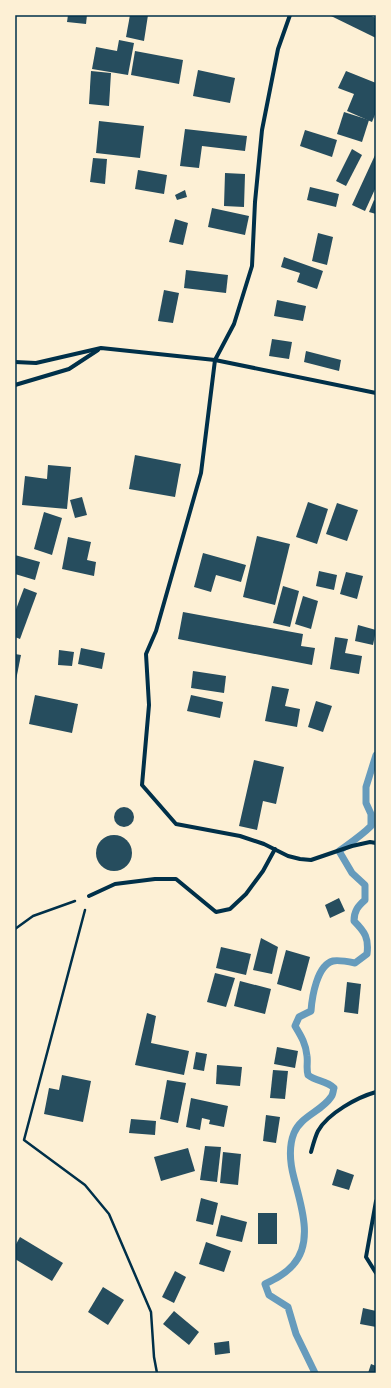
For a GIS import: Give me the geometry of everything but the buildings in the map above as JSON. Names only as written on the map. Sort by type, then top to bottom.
[{"type":"street","points":[[290,15],[278,49],[262,130],[255,202],[252,266],[234,324],[216,360],[201,473],[156,631],[146,654],[150,705],[142,786],[176,824],[240,836],[264,844],[288,856],[311,860],[352,846],[376,842]]},
{"type":"street","points":[[15,385],[69,369],[101,348]]},
{"type":"street","points":[[15,362],[36,363],[101,348],[216,360],[376,393]]},
{"type":"street","points":[[89,896],[115,884],[155,879],[176,879],[216,912],[230,909],[246,894],[263,871],[275,849]]},
{"type":"street","points":[[312,1152],[318,1131],[334,1113],[364,1095],[376,1092]]},
{"type":"street","points":[[376,1201],[366,1257],[376,1273]]},
{"type":"path","points":[[15,929],[33,916],[89,896]]},
{"type":"path","points":[[89,896],[24,1140],[86,1185],[109,1214],[151,1312],[154,1357],[157,1373]]},
{"type":"waterway","points":[[315,1373],[296,1334],[288,1307],[269,1295],[265,1284],[280,1276],[290,1268],[299,1256],[303,1246],[304,1223],[300,1200],[291,1167],[291,1144],[297,1127],[301,1122],[327,1102],[332,1095],[334,1088],[331,1085],[308,1075],[306,1048],[295,1026],[299,1017],[311,1011],[316,982],[323,969],[333,961],[355,963],[367,954],[367,939],[354,921],[357,909],[365,900],[365,885],[352,873],[339,851],[371,826],[371,814],[366,803],[366,787],[376,755]]}]
